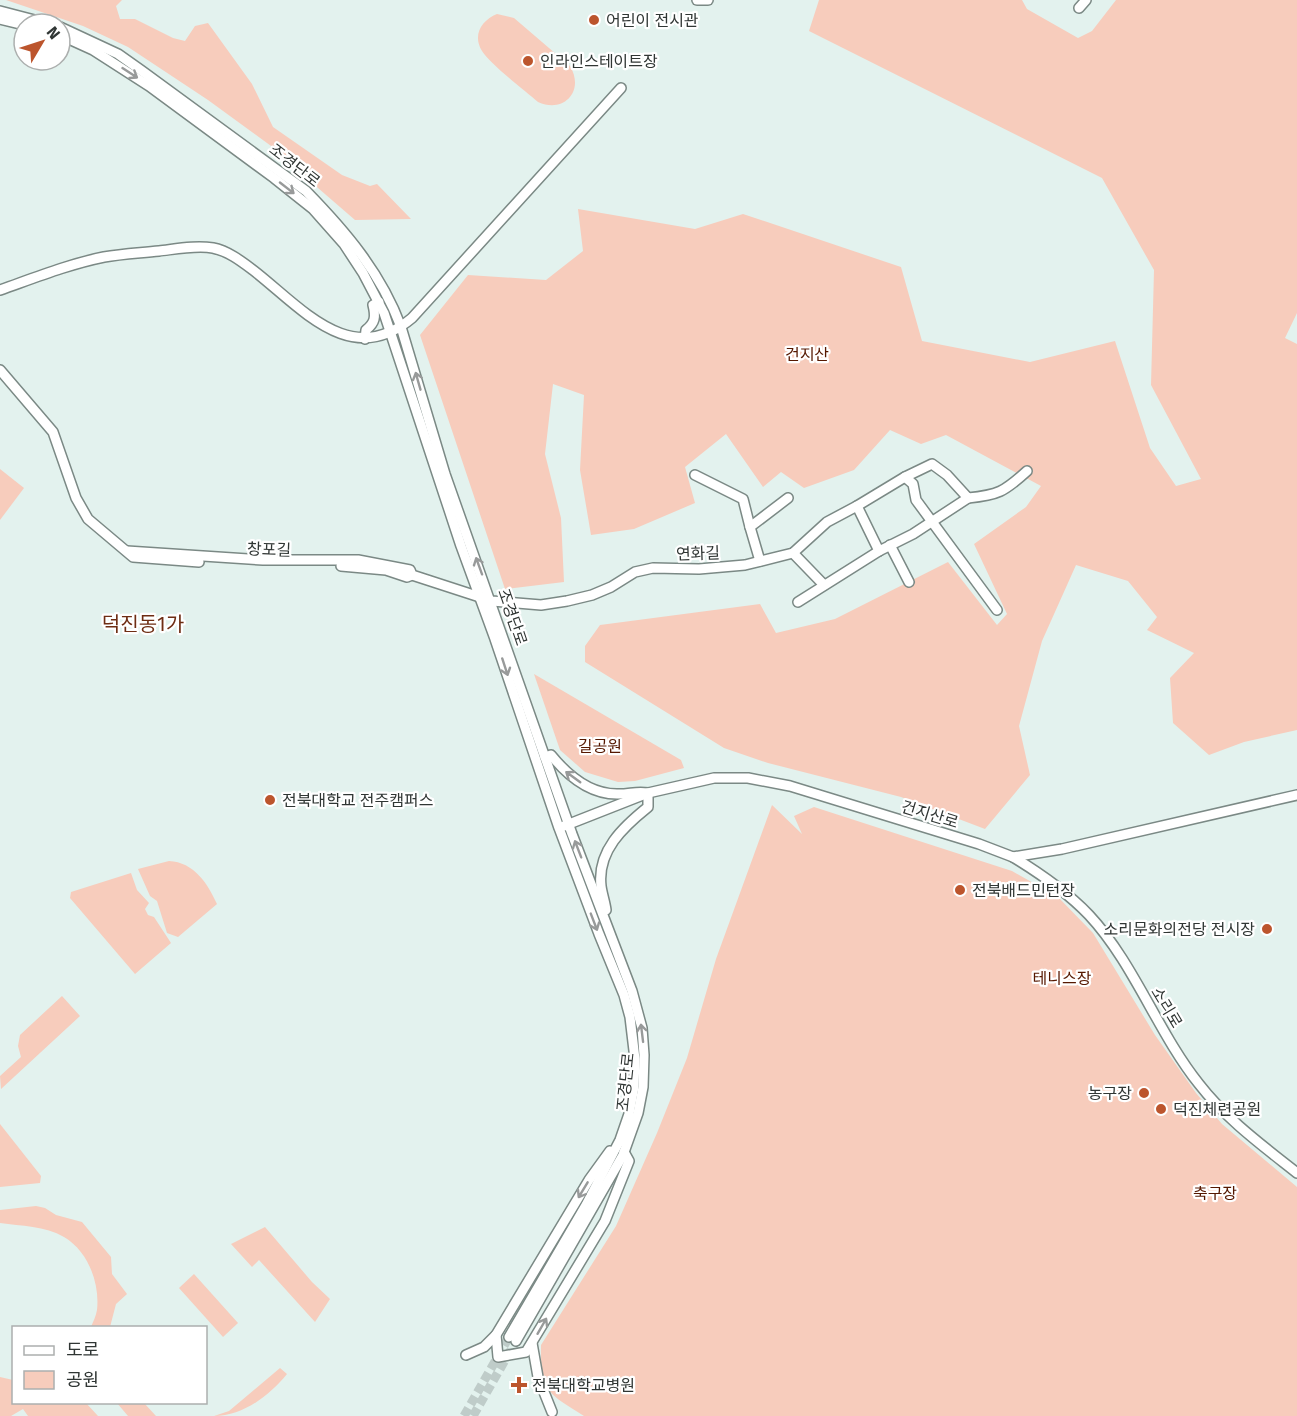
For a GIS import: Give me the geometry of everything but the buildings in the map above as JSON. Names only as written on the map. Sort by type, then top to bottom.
[{"type":"street","points":[[698,0],[708,0]]},
{"type":"street","points":[[1079,8],[1086,0]]},
{"type":"street","name":"조경단로","points":[[72,33],[117,54],[142,70],[306,191],[330,215],[379,279],[401,327],[445,474],[638,1012],[644,1055],[643,1087],[638,1113],[621,1148],[586,1205],[512,1339]]},
{"type":"street","name":"조경단로","points":[[72,40],[93,50],[149,86],[313,209],[344,244],[379,302],[460,546],[481,599],[559,828],[624,995],[630,1017],[635,1059],[634,1087],[621,1148]]},
{"type":"street","points":[[0,290],[66,267],[105,257],[182,248],[213,248],[235,257],[318,322],[342,335],[365,339],[390,334],[412,318],[621,88]]},
{"type":"street","points":[[365,339],[366,330],[373,324],[375,314],[373,305],[379,302]]},
{"type":"street","name":"창포길","points":[[0,370],[53,432],[76,498],[88,519],[133,557],[355,566],[386,570],[407,577],[412,575],[481,599]]},
{"type":"street","name":"연화길","points":[[481,599],[505,604],[550,604],[591,595],[611,588],[635,572],[653,568],[699,569],[745,565],[793,553],[827,522],[932,464],[947,475],[968,498]]},
{"type":"street","points":[[798,602],[879,551],[913,534],[968,498],[992,495],[1008,488],[1027,471]]},
{"type":"street","points":[[695,475],[743,499],[760,561]]},
{"type":"street","points":[[905,477],[913,484],[916,500],[997,610]]},
{"type":"street","points":[[750,527],[788,498]]},
{"type":"street","points":[[857,506],[879,551]]},
{"type":"street","points":[[890,545],[909,582]]},
{"type":"street","points":[[793,553],[824,585]]},
{"type":"street","points":[[545,757],[551,755],[576,781],[601,791],[619,794],[636,791],[648,793],[648,807],[617,836],[610,845],[605,858],[601,886],[609,930]]},
{"type":"street","name":"건지산로","points":[[559,828],[648,793],[714,778],[732,777],[765,780],[831,798],[979,844],[1013,857]]},
{"type":"street","points":[[1013,857],[1062,849],[1297,795]]},
{"type":"street","name":"소리로","points":[[1013,857],[1070,896],[1091,916],[1113,946],[1199,1084],[1251,1136],[1297,1173]]},
{"type":"street","points":[[466,1355],[484,1347],[496,1335],[589,1180],[613,1146],[621,1148],[629,1161],[605,1221],[526,1352],[498,1357],[496,1335]]},
{"type":"street","points":[[532,1343],[538,1377],[552,1412]]},
{"type":"green space","points":[[6,0],[122,0],[116,6],[120,19],[135,19],[173,38],[185,41],[195,26],[208,23],[252,84],[273,127],[342,175],[370,186],[377,184],[411,219],[355,220],[318,188],[293,162],[208,100],[128,47],[72,22],[72,12],[42,12]]},
{"type":"green space","name":"건지산","points":[[819,0],[1022,0],[1027,9],[1078,38],[1092,31],[1116,0],[1297,0],[1297,313],[1285,338],[1297,344],[1297,730],[1244,742],[1209,755],[1173,723],[1170,678],[1194,653],[1147,630],[1157,617],[1128,581],[1076,565],[1042,641],[1019,726],[1030,775],[985,829],[901,797],[768,763],[724,748],[585,662],[585,646],[600,625],[760,604],[776,633],[835,619],[948,562],[997,625],[1007,614],[974,544],[1026,507],[1041,486],[946,435],[921,444],[890,430],[854,470],[804,488],[781,472],[763,487],[726,434],[685,467],[695,503],[634,529],[591,535],[580,470],[584,395],[553,384],[545,454],[561,518],[564,582],[505,589],[420,335],[468,275],[546,280],[583,251],[578,209],[695,229],[743,214],[901,267],[922,341],[1030,362],[1115,341],[1150,448],[1176,486],[1201,479],[1151,385],[1154,270],[1102,178],[809,31]]},
{"type":"green space","name":"인라인스테이트장","points":[[497,14],[514,18],[570,66],[575,84],[569,98],[556,105],[538,102],[499,70],[486,56],[479,45],[478,34],[483,24]]},
{"type":"green space","points":[[0,469],[24,488],[0,520]]},
{"type":"green space","name":"길공원","points":[[534,674],[681,760],[684,768],[635,781],[618,782],[585,772],[560,750]]},
{"type":"green space","points":[[772,805],[802,834],[794,816],[814,807],[1012,871],[1058,897],[1093,933],[1155,1035],[1196,1093],[1222,1124],[1297,1187],[1297,1416],[584,1416],[554,1396],[544,1382],[541,1345],[616,1226],[657,1133],[687,1058],[716,959]]},
{"type":"green space","points":[[169,861],[186,865],[199,875],[217,904],[178,937],[167,933],[157,901],[150,896],[138,869]]},
{"type":"green space","points":[[131,873],[137,890],[149,903],[145,909],[148,915],[154,917],[171,943],[135,974],[70,898],[71,892]]},
{"type":"green space","points":[[62,996],[80,1016],[1,1089],[0,1076],[21,1057],[18,1046],[20,1035]]},
{"type":"green space","points":[[0,1124],[41,1176],[40,1183],[0,1187]]},
{"type":"green space","points":[[36,1206],[45,1208],[56,1215],[82,1222],[111,1257],[112,1274],[127,1294],[116,1304],[110,1326],[91,1326],[97,1310],[96,1289],[91,1269],[80,1251],[57,1233],[0,1223],[0,1210]]},
{"type":"green space","points":[[265,1227],[312,1282],[330,1299],[315,1322],[259,1260],[252,1267],[231,1244]]},
{"type":"green space","points":[[194,1274],[238,1323],[223,1337],[179,1288]]},
{"type":"green space","points":[[280,1368],[287,1374],[264,1397],[235,1413],[214,1416],[229,1411]]},
{"type":"green space","points":[[0,1377],[12,1380],[12,1404],[87,1404],[98,1416],[28,1416],[23,1409],[11,1416],[0,1416]]},
{"type":"green space","points":[[118,1404],[145,1404],[156,1416],[128,1416]]},
{"type":"tunnel","points":[[464,1416],[509,1337]]},
{"type":"tunnel","points":[[473,1416],[516,1341]]},
{"type":"place","name":"어린이 전시관","points":[[594,20]]},
{"type":"place","name":"인라인스테이트장","points":[[528,61]]},
{"type":"place","name":"전북대학교 전주캠퍼스","points":[[270,800]]},
{"type":"place","name":"전북배드민턴장","points":[[960,890]]},
{"type":"place","name":"소리문화의전당 전시장","points":[[1267,929]]},
{"type":"place","name":"농구장","points":[[1144,1093]]},
{"type":"place","name":"덕진체련공원","points":[[1161,1109]]},
{"type":"place","name":"전북대학교병원","points":[[519,1385]]},
{"type":"district","name":"덕진동1가","points":[[143,624]]},
{"type":"park label","name":"테니스장","points":[[1062,978]]},
{"type":"park label","name":"축구장","points":[[1215,1193]]}]
